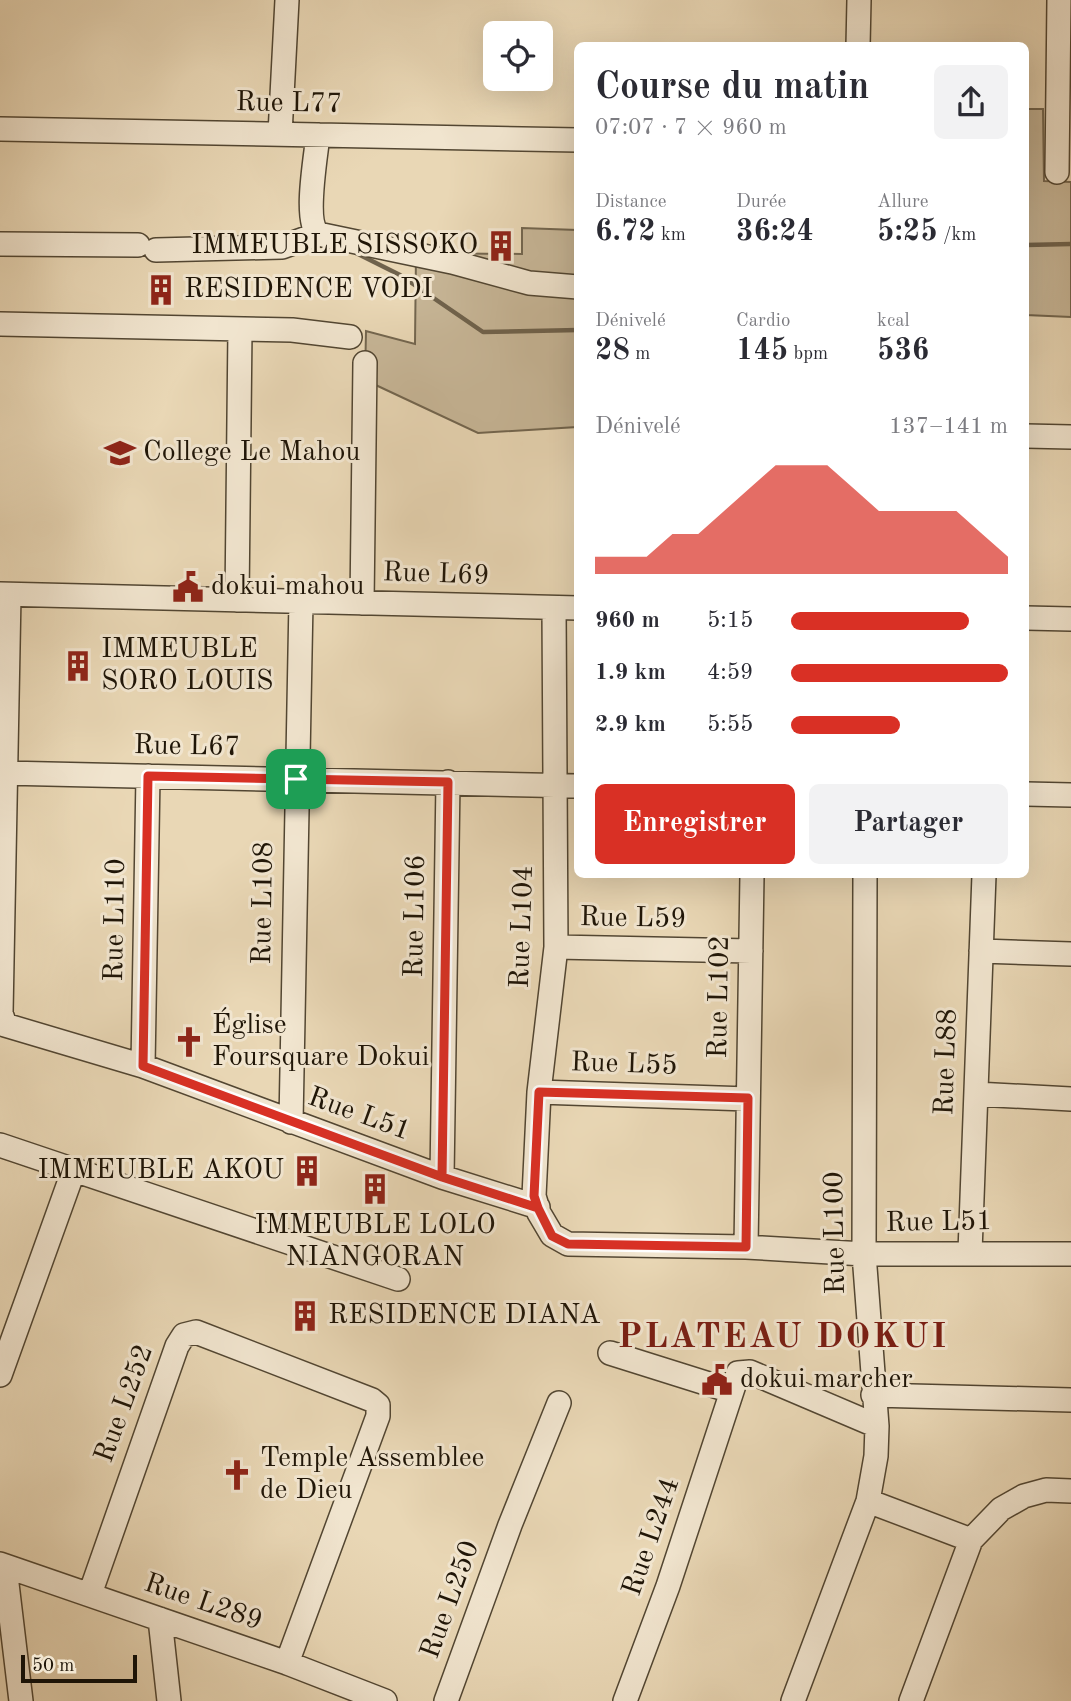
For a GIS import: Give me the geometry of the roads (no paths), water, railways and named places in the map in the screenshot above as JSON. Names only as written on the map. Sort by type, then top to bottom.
[{"type":"street","points":[[280,134],[287,0]]},
{"type":"street","points":[[858,42],[859,0]]},
{"type":"street","points":[[1058,173],[1059,0]]},
{"type":"street","name":"Rue L77","points":[[0,129],[574,140]]},
{"type":"street","points":[[318,135],[311,215],[313,229],[318,234]]},
{"type":"street","points":[[0,244],[282,247],[318,234],[452,262],[529,283],[574,287]]},
{"type":"street","points":[[0,324],[292,330],[350,337]]},
{"type":"street","points":[[237,600],[240,329]]},
{"type":"street","points":[[362,603],[365,363]]},
{"type":"street","points":[[1029,436],[1071,437]]},
{"type":"street","points":[[1,922],[5,595]]},
{"type":"street","name":"Rue L69","points":[[5,595],[574,608]]},
{"type":"street","name":"Rue L108","points":[[291,1122],[301,601]]},
{"type":"street","name":"Rue L104","points":[[554,608],[556,947],[539,1092],[534,1196],[556,1240]]},
{"type":"street","points":[[1029,618],[1071,619]]},
{"type":"street","name":"Rue L67","points":[[4,773],[574,786]]},
{"type":"street","name":"Rue L110","points":[[143,1066],[148,776]]},
{"type":"street","name":"Rue L106","points":[[442,1177],[448,782]]},
{"type":"street","points":[[1029,794],[1071,795]]},
{"type":"street","name":"Rue L102","points":[[746,1247],[752,878]]},
{"type":"street","name":"Rue L100","points":[[793,1701],[868,1501],[877,1426],[864,1254],[865,878]]},
{"type":"street","name":"Rue L88","points":[[970,1252],[984,878]]},
{"type":"street","name":"Rue L51","points":[[1,922],[2,1022],[8,1026],[143,1066],[442,1177],[538,1208]]},
{"type":"street","name":"Rue L59","points":[[556,947],[751,951]]},
{"type":"street","points":[[981,951],[1071,954]]},
{"type":"street","name":"Rue L55","points":[[539,1092],[748,1098]]},
{"type":"street","points":[[976,1094],[1071,1099]]},
{"type":"street","points":[[0,1145],[398,1279]]},
{"type":"street","points":[[0,1375],[74,1172]]},
{"type":"street","name":"Rue L51","points":[[556,1240],[568,1244],[746,1247],[864,1254],[1071,1254]]},
{"type":"street","name":"Rue L252","points":[[90,1594],[177,1346],[184,1335],[196,1332],[372,1400],[378,1405],[378,1416],[287,1663]]},
{"type":"street","points":[[610,1353],[730,1391],[738,1373],[750,1372],[877,1426]]},
{"type":"street","name":"Rue L244","points":[[625,1701],[691,1517],[730,1391]]},
{"type":"street","points":[[873,1395],[1071,1400]]},
{"type":"street","name":"Rue L250","points":[[446,1701],[510,1525],[559,1403]]},
{"type":"street","points":[[911,1701],[971,1540],[1001,1509],[1024,1496],[1046,1490],[1071,1491]]},
{"type":"street","points":[[868,1501],[971,1540]]},
{"type":"street","points":[[3,1566],[21,1701]]},
{"type":"street","name":"Rue L289","points":[[3,1566],[287,1663],[385,1701]]},
{"type":"street","points":[[160,1619],[169,1701]]},
{"type":"street","points":[[322,1677],[324,1701]]},
{"type":"waterway","points":[[1029,245],[1071,244]]},
{"type":"waterway","points":[[356,253],[400,275],[483,332],[574,330]]},
{"type":"place","name":"IMMEUBLE SISSOKO","points":[[501,246]]},
{"type":"place","name":"RESIDENCE VODI","points":[[161,290]]},
{"type":"place","name":"College Le Mahou","points":[[120,453]]},
{"type":"place","name":"dokui mahou","points":[[188,587]]},
{"type":"place","name":"IMMEUBLE SORO LOUIS","points":[[78,666]]},
{"type":"place","name":"Église Foursquare Dokui","points":[[189,1042]]},
{"type":"place","name":"IMMEUBLE AKOU","points":[[307,1171]]},
{"type":"place","name":"IMMEUBLE LOLO NIANGORAN","points":[[375,1189]]},
{"type":"place","name":"RESIDENCE DIANA","points":[[305,1316]]},
{"type":"place","name":"dokui marcher","points":[[717,1380]]},
{"type":"place","name":"Temple Assemblee de Dieu","points":[[237,1475]]},
{"type":"district","name":"PLATEAU DOKUI","points":[[783,1337]]}]
